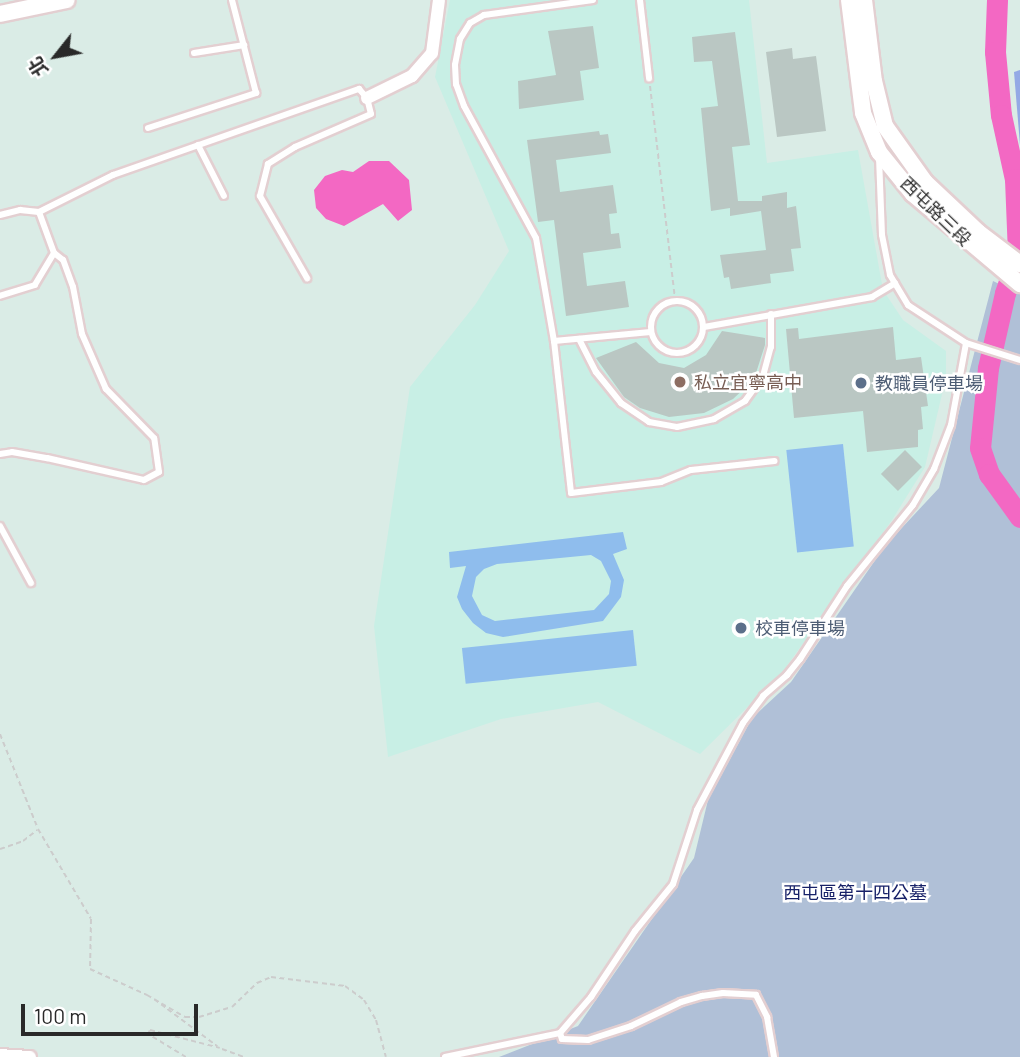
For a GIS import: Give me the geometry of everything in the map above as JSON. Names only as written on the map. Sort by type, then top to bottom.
[{"type":"street","points":[[0,14],[66,0]]},
{"type":"street","points":[[367,98],[412,76],[432,53],[439,0]]},
{"type":"street","name":"西屯路三段","points":[[849,0],[863,113],[879,152],[913,194],[1020,284]]},
{"type":"street","name":"西屯路三段","points":[[864,0],[874,81],[885,126],[925,182],[981,234],[1020,264]]},
{"type":"street","points":[[0,1055],[30,1057]]},
{"type":"lane","points":[[148,128],[256,93],[232,0]]},
{"type":"lane","points":[[593,0],[484,15],[470,23],[460,39],[455,65],[456,84],[464,106],[536,238],[555,341],[571,493],[661,482],[691,470],[775,461]]},
{"type":"lane","points":[[640,0],[649,78]]},
{"type":"lane","points":[[194,53],[244,45]]},
{"type":"lane","points":[[0,215],[20,210],[38,212],[113,175],[359,89],[367,98],[371,114],[295,147],[268,164],[260,196],[307,278]]},
{"type":"lane","points":[[198,145],[224,197]]},
{"type":"lane","points":[[879,152],[882,235],[890,275],[908,305],[967,343],[1020,360]]},
{"type":"lane","points":[[0,454],[35,456],[144,480],[159,472],[154,438],[106,389],[82,334],[74,287],[63,260],[54,253],[38,212]]},
{"type":"lane","points":[[0,296],[35,285],[54,253]]},
{"type":"lane","points":[[704,327],[872,297],[895,283]]},
{"type":"lane","points":[[675,300],[695,308],[704,327],[699,342],[680,354],[664,351],[651,332],[656,311],[675,300]]},
{"type":"lane","points":[[579,339],[596,372],[621,404],[649,422],[677,427],[714,419],[745,401],[764,376],[771,347],[771,314]]},
{"type":"lane","points":[[555,341],[651,332]]},
{"type":"lane","points":[[445,1057],[560,1034],[591,997],[635,931],[673,884],[697,810],[743,723],[763,696],[787,675],[800,659],[847,586],[913,505],[927,481],[951,425],[967,343]]},
{"type":"lane","points":[[0,526],[31,583]]},
{"type":"lane","points":[[560,1034],[562,1039],[588,1040],[631,1026],[692,999],[723,993],[756,995],[767,1017],[774,1057]]},
{"type":"path","points":[[649,78],[675,300]]},
{"type":"path","points":[[0,734],[38,829],[91,919],[90,969],[147,995],[185,1017],[199,1017],[232,1007],[257,984],[271,977],[345,986],[364,1000],[376,1020],[386,1057]]},
{"type":"path","points":[[0,849],[23,841],[38,829]]},
{"type":"path","points":[[147,995],[220,1048]]},
{"type":"path","points":[[186,1057],[148,1034],[150,1030],[244,1057]]},
{"type":"shaded area","name":"私立宜寧高中","points":[[450,0],[749,0],[767,163],[858,150],[883,290],[903,320],[946,351],[946,377],[925,467],[892,520],[781,674],[700,754],[598,702],[501,719],[388,757],[374,626],[410,387],[475,305],[509,251],[435,77]]},
{"type":"shaded area","points":[[1020,70],[1020,145],[1014,72]]},
{"type":"shaded area","points":[[369,161],[389,161],[409,180],[412,210],[398,221],[383,204],[344,226],[326,219],[316,208],[314,190],[325,176],[342,170],[353,172]]},
{"type":"shaded area","points":[[843,444],[854,546],[797,552],[786,450]]},
{"type":"shaded area","points":[[623,532],[627,549],[613,554],[624,580],[621,597],[603,621],[503,637],[486,633],[473,623],[462,609],[457,597],[466,566],[450,568],[449,552]],"holes":[[[591,555],[601,561],[611,581],[609,594],[594,610],[495,621],[482,615],[472,596],[476,577],[484,569],[497,564]]]},
{"type":"shaded area","points":[[633,630],[637,666],[466,684],[462,648]]},
{"type":"green space","name":"西屯區第十四公墓","points":[[993,281],[1020,294],[1020,1057],[499,1057],[578,1026],[694,858],[708,800],[752,718],[791,682],[885,546],[939,488]]},
{"type":"building","points":[[593,26],[599,68],[580,71],[584,100],[519,109],[518,81],[556,75],[548,31]]},
{"type":"building","points":[[735,32],[750,145],[732,147],[738,201],[762,201],[762,196],[787,192],[787,208],[796,206],[801,248],[791,249],[794,271],[770,274],[771,283],[731,289],[729,277],[724,278],[720,255],[766,250],[761,211],[730,216],[730,208],[711,211],[701,108],[718,106],[712,61],[694,62],[692,37]]},
{"type":"building","points":[[792,48],[793,59],[816,56],[826,131],[777,137],[766,52]]},
{"type":"building","points":[[599,131],[600,135],[608,134],[611,153],[556,160],[560,192],[613,185],[617,213],[609,214],[611,234],[619,233],[621,248],[583,253],[587,286],[625,281],[629,307],[566,316],[554,220],[538,222],[527,140]]},
{"type":"building","name":"教職員停車場","points":[[893,327],[896,360],[921,357],[928,406],[921,407],[923,429],[918,430],[918,447],[867,452],[863,411],[794,418],[786,329],[798,328],[799,339]]},
{"type":"building","points":[[722,331],[765,338],[765,345],[756,373],[747,386],[733,399],[704,413],[669,417],[640,408],[624,397],[596,358],[636,342],[659,363],[684,368],[706,355]]},
{"type":"building","points":[[905,450],[922,467],[898,491],[881,474]]},
{"type":"waterway","points":[[997,0],[995,52],[1001,115],[1015,179],[1018,255],[1005,293],[988,368],[980,448],[989,474],[1020,517]]},
{"type":"place","name":"私立宜寧高中","points":[[680,382]]},
{"type":"place","name":"教職員停車場","points":[[861,383]]},
{"type":"place","name":"校車停車場","points":[[741,628]]}]
